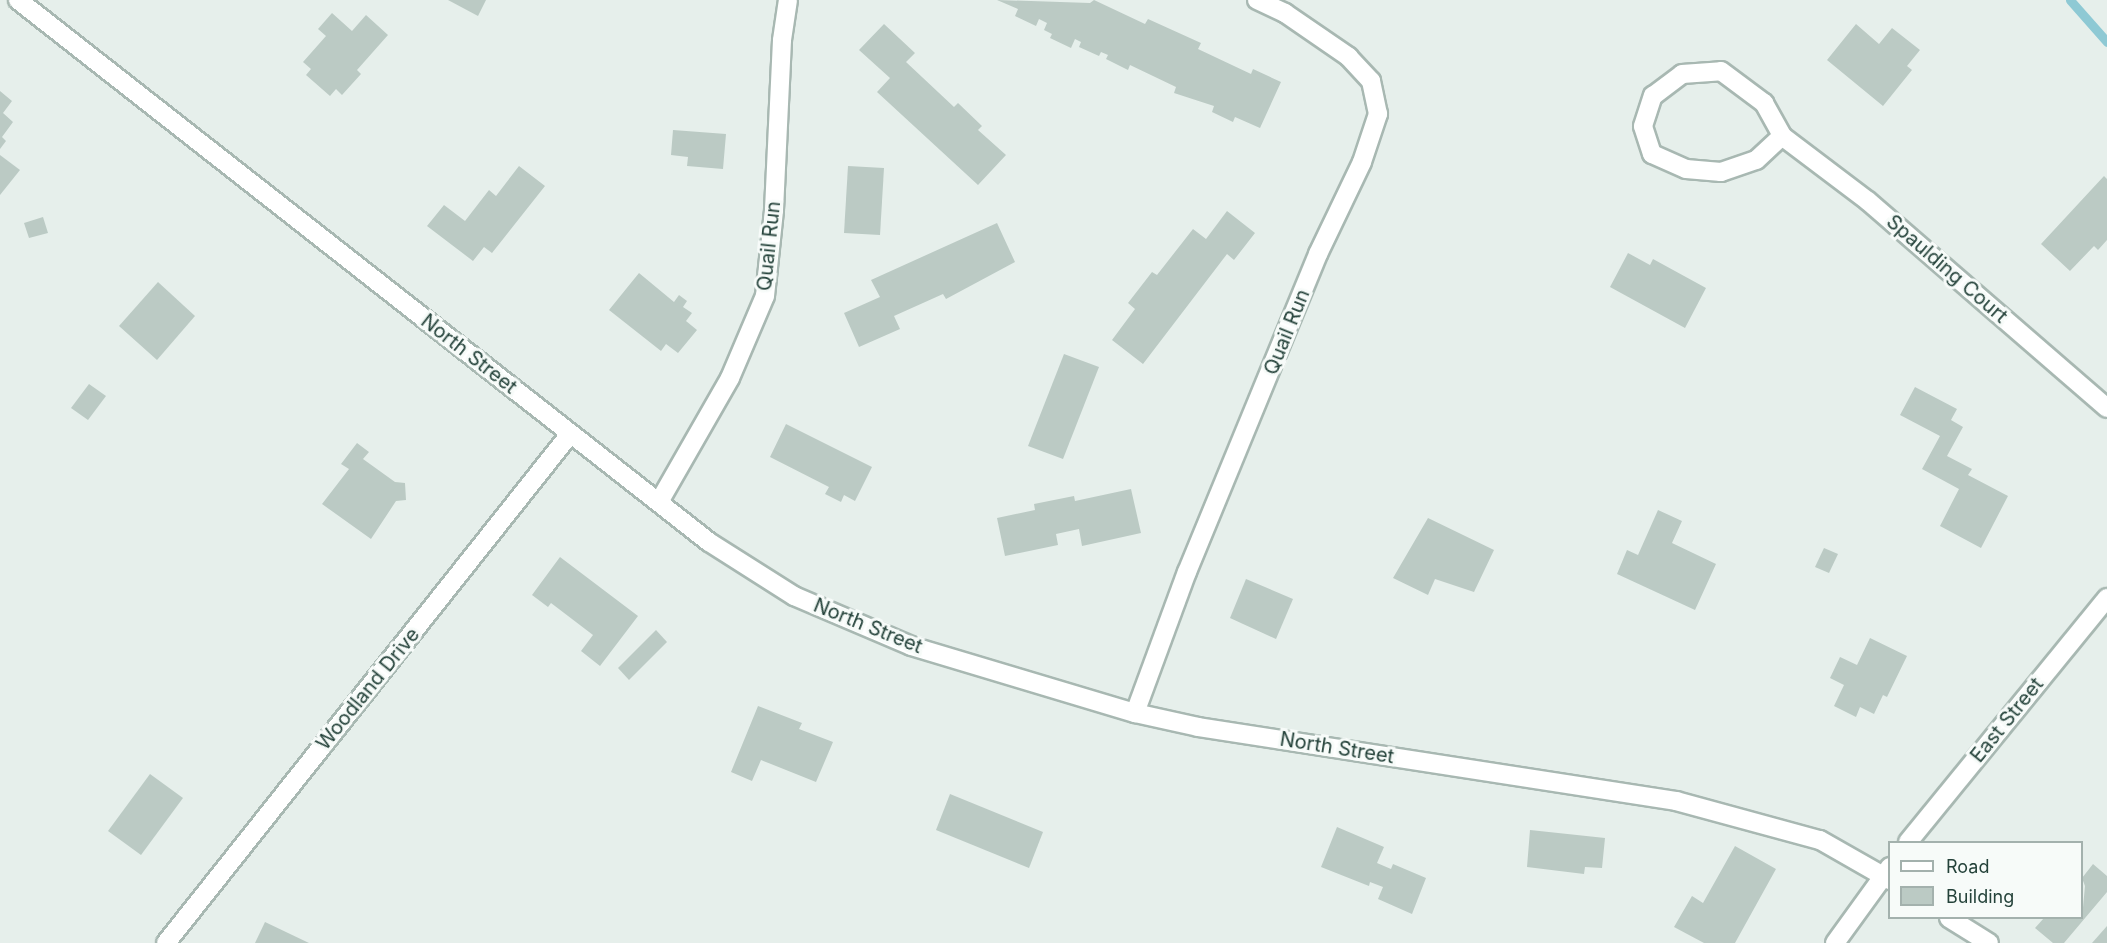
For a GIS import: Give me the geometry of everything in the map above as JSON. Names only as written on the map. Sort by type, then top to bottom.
[{"type":"street","name":"North Street","points":[[18,0],[659,502],[756,574],[848,620],[986,670],[1135,713],[1209,728],[1676,801],[1820,840],[1887,874]]},
{"type":"street","name":"Quail Run","points":[[659,502],[730,378],[765,296],[774,210],[782,40],[788,0]]},
{"type":"street","name":"Quail Run","points":[[1135,713],[1187,572],[1318,254],[1362,162],[1378,114],[1371,81],[1349,57],[1285,14],[1257,0]]},
{"type":"street","name":"Spaulding Court","points":[[1782,136],[1756,160],[1721,172],[1686,169],[1652,154],[1643,126],[1653,96],[1682,74],[1721,71],[1764,103],[1782,136],[1868,201],[2107,408]]},
{"type":"street","name":"Woodland Drive","points":[[166,943],[570,434]]},
{"type":"street","name":"East Street","points":[[1910,841],[2107,598]]},
{"type":"street","points":[[1835,943],[1887,874]]},
{"type":"street","points":[[1951,919],[1989,943]]},
{"type":"building","points":[[448,0],[486,0],[478,16]]},
{"type":"building","points":[[997,0],[1090,3],[1094,0],[1145,24],[1148,19],[1201,43],[1198,49],[1251,74],[1253,69],[1281,82],[1260,128],[1235,117],[1233,122],[1212,112],[1214,106],[1174,93],[1176,87],[1130,65],[1128,70],[1106,59],[1108,55],[1101,52],[1099,56],[1079,47],[1081,42],[1075,39],[1071,48],[1050,38],[1052,34],[1044,30],[1047,23],[1039,19],[1036,26],[1015,16],[1018,9]]},
{"type":"building","points":[[332,13],[352,31],[366,15],[388,35],[357,70],[361,74],[342,95],[336,89],[330,96],[306,75],[311,69],[303,62],[326,36],[318,29]]},
{"type":"building","points":[[884,24],[915,53],[906,62],[954,107],[958,103],[982,126],[978,130],[1006,155],[978,185],[877,92],[890,78],[859,50]]},
{"type":"building","points":[[1856,24],[1879,44],[1892,28],[1920,50],[1907,66],[1912,70],[1883,106],[1827,60]]},
{"type":"building","points":[[0,91],[12,101],[3,113],[13,122],[2,137],[6,141],[0,149]]},
{"type":"building","points":[[673,130],[726,134],[723,169],[687,166],[688,157],[671,155]]},
{"type":"building","points":[[0,155],[20,170],[0,195]]},
{"type":"building","points":[[519,166],[545,186],[492,253],[484,247],[473,261],[427,226],[444,205],[465,221],[489,190],[496,196]]},
{"type":"building","points":[[848,166],[884,168],[880,235],[844,233]]},
{"type":"building","points":[[2104,176],[2107,179],[2107,240],[2098,250],[2094,246],[2070,271],[2041,244]]},
{"type":"building","points":[[1227,211],[1255,233],[1234,260],[1227,254],[1143,364],[1112,340],[1135,309],[1128,303],[1152,272],[1157,275],[1193,229],[1206,239]]},
{"type":"building","points":[[43,217],[48,233],[29,238],[24,223]]},
{"type":"building","points":[[997,223],[1015,262],[946,299],[943,294],[894,316],[900,329],[859,347],[844,313],[880,297],[871,280]]},
{"type":"building","points":[[1628,253],[1650,265],[1653,259],[1706,288],[1685,328],[1610,287]]},
{"type":"building","points":[[639,273],[674,302],[679,295],[687,301],[683,307],[692,313],[686,321],[697,330],[678,353],[666,344],[661,351],[609,310]]},
{"type":"building","points":[[158,282],[195,316],[157,360],[119,326]]},
{"type":"building","points":[[1064,354],[1099,367],[1063,459],[1028,446]]},
{"type":"building","points":[[89,384],[106,396],[88,420],[71,408]]},
{"type":"building","points":[[1915,387],[1957,409],[1951,420],[1963,427],[1947,456],[1972,469],[1968,475],[2008,496],[1981,548],[1940,526],[1959,489],[1922,469],[1940,436],[1900,415]]},
{"type":"building","points":[[786,424],[872,467],[855,501],[844,495],[841,502],[825,494],[829,487],[770,457]]},
{"type":"building","points":[[357,443],[369,452],[363,459],[395,482],[405,483],[406,500],[396,501],[371,539],[322,504],[349,469],[341,464]]},
{"type":"building","points":[[1131,489],[1141,533],[1082,546],[1079,529],[1056,534],[1058,545],[1005,556],[997,518],[1035,510],[1034,504],[1074,496],[1075,501]]},
{"type":"building","points":[[1658,510],[1682,521],[1672,543],[1716,564],[1695,610],[1617,574],[1627,550],[1638,555]]},
{"type":"building","points":[[1428,518],[1494,550],[1474,592],[1435,579],[1428,595],[1393,578]]},
{"type":"building","points":[[1824,548],[1838,554],[1829,573],[1815,567]]},
{"type":"building","points":[[560,557],[638,616],[600,666],[581,651],[593,635],[551,603],[548,607],[532,595]]},
{"type":"building","points":[[1246,579],[1293,599],[1276,639],[1230,618]]},
{"type":"building","points":[[656,630],[667,642],[629,680],[618,668]]},
{"type":"building","points":[[1870,638],[1907,656],[1887,697],[1883,695],[1874,714],[1860,707],[1856,717],[1834,706],[1844,685],[1830,678],[1840,657],[1857,665]]},
{"type":"building","points":[[758,706],[802,723],[799,729],[833,742],[816,782],[761,760],[752,781],[731,772]]},
{"type":"building","points":[[150,774],[183,798],[141,855],[108,831]]},
{"type":"building","points":[[950,794],[1043,832],[1029,868],[936,830]]},
{"type":"building","points":[[1337,827],[1384,847],[1377,863],[1391,869],[1393,864],[1426,878],[1412,914],[1378,899],[1383,887],[1370,882],[1369,886],[1321,867]]},
{"type":"building","points":[[1530,830],[1605,838],[1602,868],[1585,867],[1584,874],[1527,867]]},
{"type":"building","points":[[1735,846],[1776,869],[1735,943],[1704,943],[1674,927],[1692,896],[1703,903]]},
{"type":"building","points":[[2093,864],[2107,876],[2107,892],[2064,943],[2053,943],[2035,928],[2043,919],[2083,919],[2085,886],[2083,877]]},
{"type":"building","points":[[265,922],[309,943],[255,943]]},
{"type":"building","points":[[2107,926],[2107,943],[2092,943]]},
{"type":"waterway","points":[[2070,0],[2107,42]]}]
